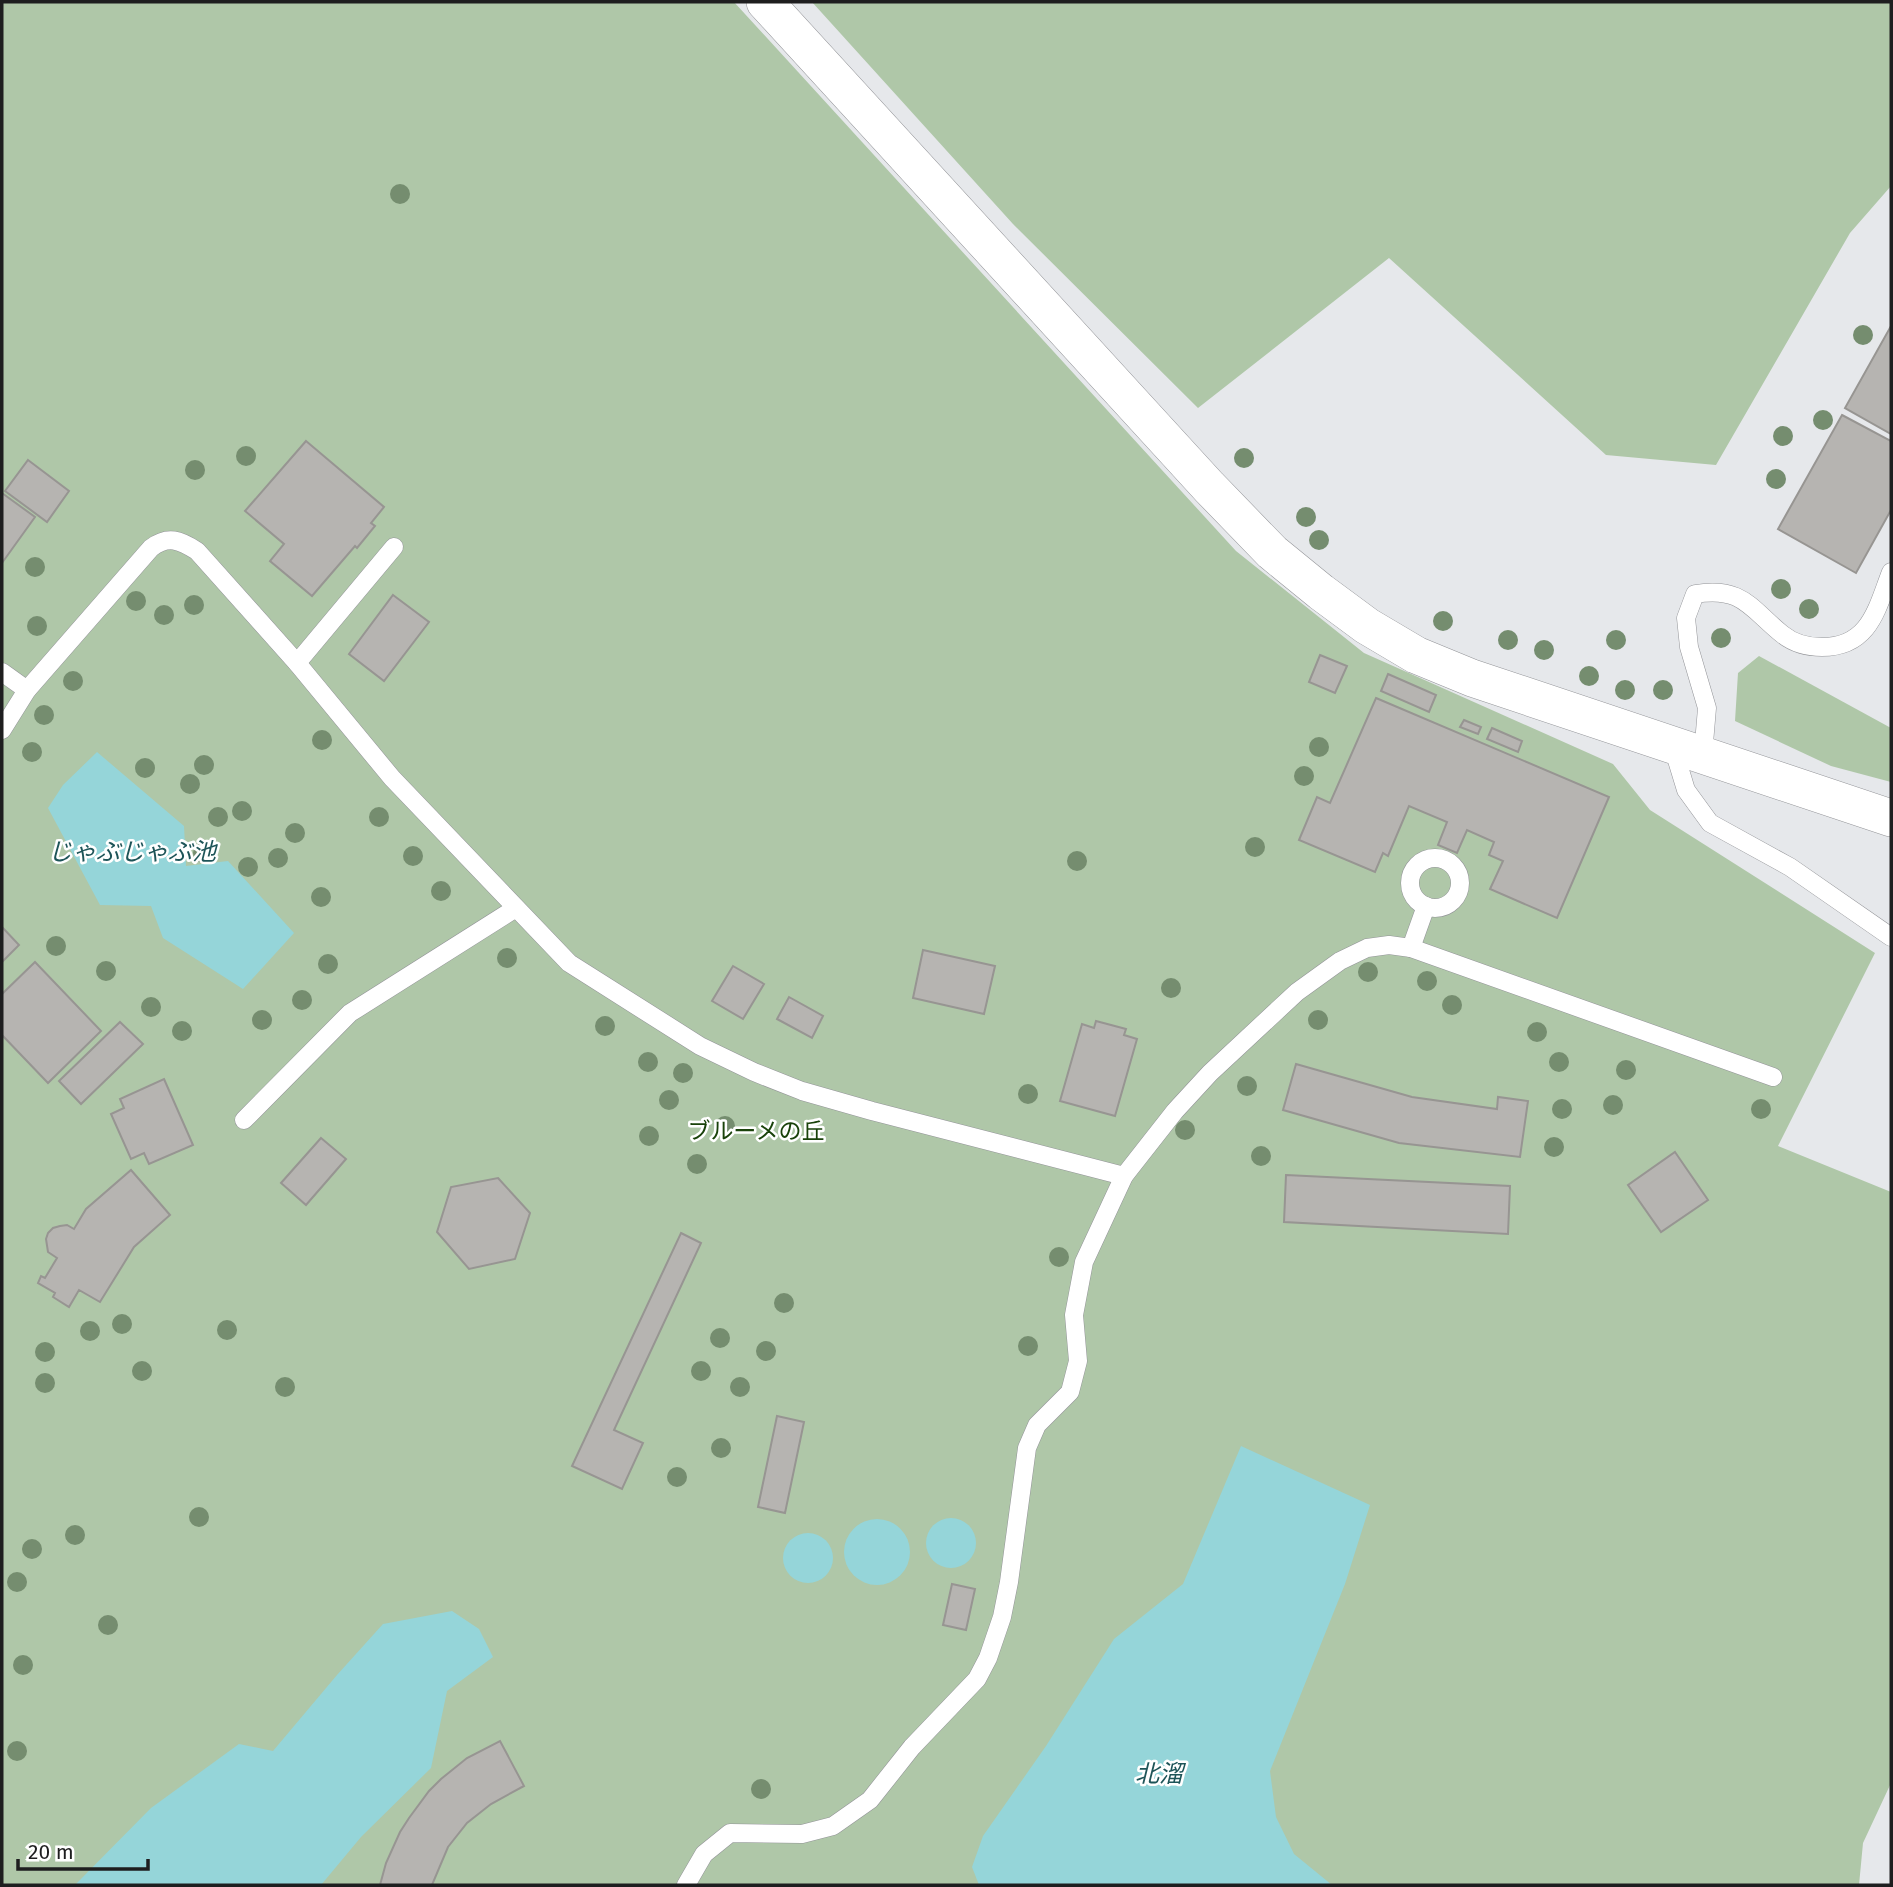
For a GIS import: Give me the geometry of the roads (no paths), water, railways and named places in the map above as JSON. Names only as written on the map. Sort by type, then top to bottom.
[{"type":"street","points":[[765,2],[1209,487],[1272,552],[1367,626],[1416,654],[1472,678],[1891,818]]},
{"type":"lane","points":[[2,730],[27,690],[151,548],[160,541],[172,539],[186,544],[197,551],[297,663],[392,778],[569,963],[700,1046],[802,1091],[1124,1176]]},
{"type":"lane","points":[[297,663],[394,547]]},
{"type":"lane","points":[[1891,572],[1873,617],[1860,636],[1846,645],[1809,648],[1784,636],[1740,598],[1714,591],[1695,594],[1686,618],[1689,647],[1707,708],[1687,750],[1686,790],[1710,823],[1790,867],[1891,937]]},
{"type":"lane","points":[[2,672],[27,690]]},
{"type":"lane","points":[[1411,948],[1426,906]]},
{"type":"lane","points":[[244,1121],[350,1013],[516,908]]},
{"type":"lane","points":[[686,1885],[704,1854],[730,1833],[802,1834],[833,1826],[870,1800],[912,1747],[977,1679],[996,1640],[1002,1617],[1027,1448],[1037,1425],[1070,1392],[1078,1361],[1074,1315],[1084,1262],[1124,1176],[1175,1111],[1210,1073],[1297,992],[1340,961],[1367,948],[1389,944],[1411,948],[1773,1077]]},
{"type":"water","name":"じゃぶじゃぶ池","points":[[97,752],[184,826],[186,866],[228,861],[294,933],[243,989],[163,938],[151,906],[100,905],[48,808],[63,785]]},
{"type":"water","name":"北溜","points":[[1241,1446],[1370,1505],[1345,1584],[1270,1771],[1276,1817],[1294,1854],[1332,1885],[979,1885],[972,1867],[983,1836],[1046,1746],[1114,1639],[1183,1584]]},
{"type":"water","points":[[951,1518],[969,1525],[976,1543],[969,1561],[951,1568],[933,1561],[926,1543],[933,1525]]},
{"type":"water","points":[[877,1519],[890,1521],[900,1529],[908,1539],[908,1565],[900,1575],[890,1583],[877,1585],[864,1583],[854,1575],[846,1565],[844,1552],[846,1539],[854,1529],[864,1521]]},
{"type":"water","points":[[808,1533],[825,1541],[833,1558],[825,1575],[808,1583],[791,1575],[783,1558],[791,1541]]},
{"type":"water","points":[[452,1611],[479,1629],[493,1657],[447,1691],[431,1768],[361,1837],[321,1885],[75,1885],[151,1808],[239,1744],[273,1751],[383,1624]]},
{"type":"park label","name":"ブルーメの丘","points":[[756,1131]]}]
